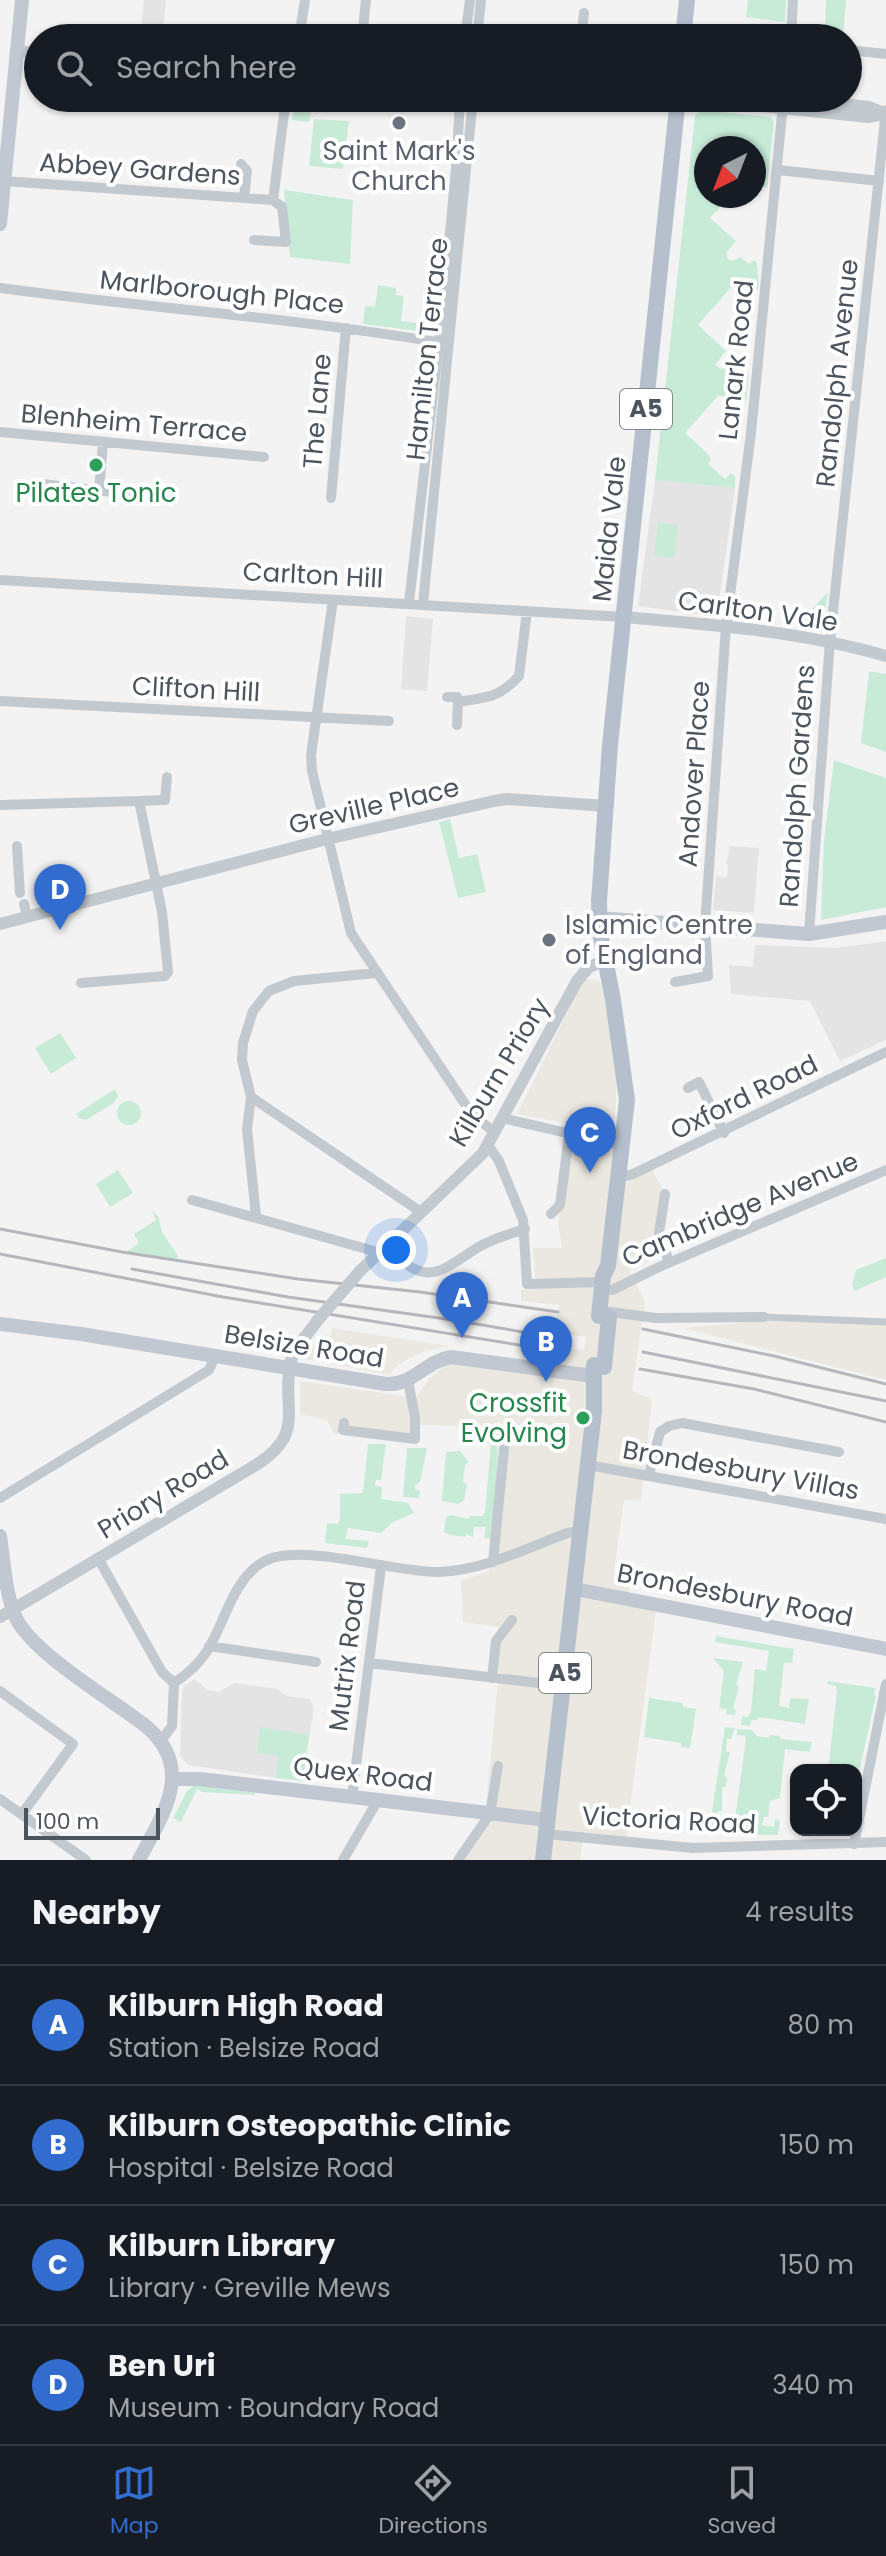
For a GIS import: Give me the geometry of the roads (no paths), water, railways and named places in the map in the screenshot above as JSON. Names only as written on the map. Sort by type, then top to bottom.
[{"type":"main road","points":[[0,224],[4,143],[22,0]]},
{"type":"main road","points":[[684,24],[687,0]]},
{"type":"main road","name":"Maida Vale","points":[[599,918],[624,617],[677,112]]},
{"type":"main road","points":[[599,918],[809,934],[886,922]]},
{"type":"main road","name":"A5","points":[[543,1860],[594,1411],[601,1399],[597,1369],[627,1100],[599,918]]},
{"type":"main road","name":"Belsize Road","points":[[0,1324],[395,1385],[408,1381],[437,1361],[451,1357],[597,1369]]},
{"type":"main road","points":[[0,1536],[7,1614],[36,1645],[142,1723],[161,1741],[169,1756],[173,1779],[167,1806],[139,1860]]},
{"type":"main road","name":"Brondesbury Road","points":[[575,1589],[886,1649]]},
{"type":"main road","name":"Quex Road","points":[[173,1779],[200,1779],[490,1814],[546,1827]]},
{"type":"street","points":[[301,24],[305,0]]},
{"type":"street","points":[[363,24],[366,0]]},
{"type":"street","points":[[467,24],[470,0]]},
{"type":"street","points":[[478,24],[481,0]]},
{"type":"street","points":[[792,24],[793,0]]},
{"type":"street","points":[[583,24],[584,13]]},
{"type":"street","points":[[16,51],[24,52]]},
{"type":"street","points":[[862,51],[886,54]]},
{"type":"street","points":[[254,240],[286,242],[282,207],[273,200],[284,112]]},
{"type":"street","name":"Hamilton Terrace","points":[[423,604],[459,112]]},
{"type":"street","name":"Hamilton Terrace","points":[[409,603],[471,112]]},
{"type":"street","name":"Lanark Road","points":[[726,626],[751,433],[782,112]]},
{"type":"street","points":[[838,112],[872,117],[886,113]]},
{"type":"street","name":"Randolph Avenue","points":[[830,640],[886,113]]},
{"type":"street","points":[[241,164],[247,171],[244,198]]},
{"type":"street","points":[[778,170],[879,181]]},
{"type":"street","name":"Abbey Gardens","points":[[4,181],[273,200]]},
{"type":"street","name":"Marlborough Place","points":[[0,288],[159,309],[346,328],[443,343]]},
{"type":"street","name":"The Lane","points":[[331,498],[346,328]]},
{"type":"street","name":"Blenheim Terrace","points":[[0,432],[264,457]]},
{"type":"street","points":[[99,491],[103,442]]},
{"type":"street","points":[[34,483],[164,498]]},
{"type":"street","name":"Carlton Hill","points":[[0,580],[624,617]]},
{"type":"street","points":[[333,600],[316,717],[312,771],[347,922],[376,973],[471,1113],[495,1133]]},
{"type":"street","points":[[457,725],[452,700],[501,694],[519,676],[527,611]]},
{"type":"street","name":"Carlton Vale","points":[[624,617],[830,640],[886,656]]},
{"type":"street","name":"Andover Place","points":[[675,982],[708,976],[705,925],[726,626]]},
{"type":"street","name":"Randolph Gardens","points":[[809,934],[830,640]]},
{"type":"street","name":"Clifton Hill","points":[[0,701],[389,721]]},
{"type":"street","points":[[0,805],[165,800],[167,777]]},
{"type":"street","name":"Greville Place","points":[[0,924],[24,905],[157,882],[501,799],[606,806]]},
{"type":"street","points":[[81,983],[165,976],[169,965],[157,882],[139,801]]},
{"type":"street","points":[[17,846],[24,905]]},
{"type":"street","name":"Kilburn Priory","points":[[290,1370],[293,1358],[317,1321],[360,1271],[483,1153],[577,981],[585,972],[605,967]]},
{"type":"street","points":[[256,1216],[247,1129],[251,1097],[242,1060],[243,1043],[253,1011],[269,991],[294,981],[376,973]]},
{"type":"street","name":"Oxford Road","points":[[620,1178],[724,1133],[886,1052]]},
{"type":"street","points":[[688,1088],[699,1082],[724,1133]]},
{"type":"street","points":[[251,1097],[421,1212]]},
{"type":"street","points":[[502,1118],[623,1146]]},
{"type":"street","points":[[551,1214],[560,1205],[569,1135]]},
{"type":"street","points":[[488,1145],[499,1161],[525,1229],[527,1284],[605,1299],[656,1318],[764,1317],[886,1322]]},
{"type":"street","name":"Cambridge Avenue","points":[[605,1299],[669,1262],[886,1171]]},
{"type":"street","points":[[665,1194],[659,1233],[669,1262]]},
{"type":"street","points":[[192,1200],[381,1253]]},
{"type":"street","points":[[398,1257],[409,1267],[436,1273],[456,1264],[479,1246],[525,1229]]},
{"type":"street","points":[[0,1498],[205,1372],[215,1356]]},
{"type":"street","name":"Priory Road","points":[[7,1614],[278,1449],[287,1433],[289,1421],[290,1370]]},
{"type":"street","points":[[344,1423],[343,1430],[415,1439],[415,1417],[408,1381]]},
{"type":"street","points":[[649,1475],[660,1432],[677,1423],[710,1426],[839,1452]]},
{"type":"street","points":[[493,1562],[505,1439]]},
{"type":"street","name":"Brondesbury Villas","points":[[588,1465],[886,1519]]},
{"type":"street","points":[[161,1741],[172,1726],[174,1683],[194,1667],[209,1646],[245,1578],[267,1560],[288,1555],[321,1556],[381,1567],[435,1572],[466,1570],[567,1533],[581,1531]]},
{"type":"street","points":[[98,1558],[162,1672],[174,1683]]},
{"type":"street","name":"Mutrix Road","points":[[352,1797],[381,1567]]},
{"type":"street","points":[[492,1678],[496,1641],[512,1620]]},
{"type":"street","points":[[209,1646],[316,1662]]},
{"type":"street","points":[[369,1663],[564,1686]]},
{"type":"street","points":[[854,1844],[886,1684]]},
{"type":"street","points":[[0,1691],[73,1744],[22,1814]]},
{"type":"street","points":[[458,1860],[490,1814],[498,1766]]},
{"type":"street","points":[[0,1799],[86,1860]]},
{"type":"street","points":[[343,1860],[378,1800]]},
{"type":"street","name":"Victoria Road","points":[[546,1827],[744,1853],[886,1842]]},
{"type":"railway","points":[[0,1229],[122,1252],[298,1279],[420,1292],[558,1312]]},
{"type":"railway","points":[[0,1254],[223,1297],[568,1353]]},
{"type":"railway","points":[[132,1269],[288,1297],[563,1339]]},
{"type":"railway","points":[[643,1329],[774,1356],[886,1384]]},
{"type":"railway","points":[[643,1352],[886,1401]]},
{"type":"railway","points":[[640,1369],[754,1389],[886,1422]]},
{"type":"place","name":"Saint Mark's Church","points":[[399,123]]},
{"type":"place","name":"Pilates Tonic","points":[[96,465]]},
{"type":"place","name":"Ben Uri","points":[[60,930]]},
{"type":"place","name":"Islamic Centre of England","points":[[549,940]]},
{"type":"place","name":"Kilburn Library","points":[[590,1173]]},
{"type":"place","name":"Kilburn High Road","points":[[462,1338]]},
{"type":"place","name":"Kilburn Osteopathic Clinic","points":[[546,1382]]},
{"type":"place","name":"Crossfit Evolving","points":[[583,1418]]}]
